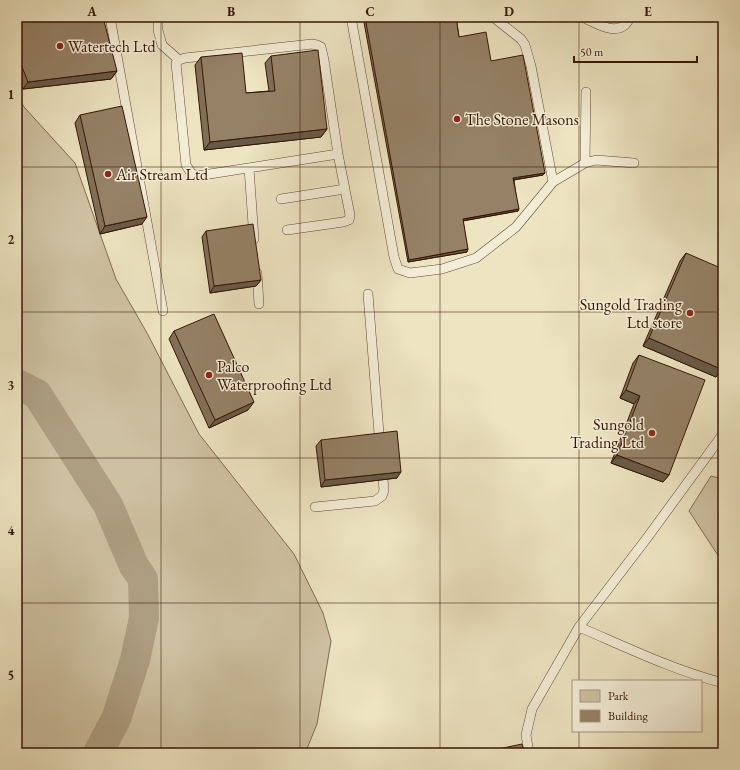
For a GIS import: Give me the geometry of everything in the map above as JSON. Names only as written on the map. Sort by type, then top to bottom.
[{"type":"lane","points":[[110,17],[163,311]]},
{"type":"lane","points":[[158,17],[158,30],[162,45],[179,60]]},
{"type":"lane","points":[[351,17],[394,257],[398,269],[410,273],[442,269],[476,258],[516,228],[553,182],[585,163],[596,160],[634,163]]},
{"type":"lane","points":[[493,17],[521,39],[525,45],[531,66],[553,182]]},
{"type":"lane","points":[[582,17],[606,28],[616,28],[625,25],[631,17]]},
{"type":"lane","points":[[287,230],[343,222],[349,220],[350,215],[338,154],[321,47],[312,44],[185,58],[176,63],[186,165],[190,173],[197,176],[338,154]]},
{"type":"lane","points":[[585,163],[586,92]]},
{"type":"lane","points":[[249,168],[255,248]]},
{"type":"lane","points":[[281,199],[345,189]]},
{"type":"lane","points":[[256,264],[259,304]]},
{"type":"lane","points":[[315,507],[375,500],[382,496],[384,490],[368,294]]},
{"type":"lane","points":[[529,753],[526,735],[532,709],[579,627],[647,538],[723,434]]},
{"type":"lane","points":[[579,627],[676,668],[723,683]]},
{"type":"green space","points":[[17,94],[24,107],[75,163],[116,279],[147,333],[199,434],[294,554],[323,613],[331,641],[317,724],[306,753],[17,753]]},
{"type":"green space","points":[[711,476],[723,479],[723,563],[689,511]]},
{"type":"building","name":"Watertech Ltd","points":[[17,17],[103,17],[117,71],[28,82],[17,54]]},
{"type":"building","name":"The Stone Masons","points":[[365,17],[456,17],[459,37],[486,32],[491,61],[523,55],[545,173],[513,178],[519,209],[463,219],[468,249],[409,260]]},
{"type":"building","points":[[318,50],[327,129],[210,142],[201,57],[242,53],[246,93],[275,91],[271,56]]},
{"type":"building","name":"Air Stream Ltd","points":[[122,106],[147,217],[105,226],[80,115]]},
{"type":"building","points":[[253,224],[261,280],[214,286],[206,231]]},
{"type":"building","name":"Sungold Trading Ltd store","points":[[686,253],[723,269],[723,365],[721,369],[649,338]]},
{"type":"building","name":"Palco Waterproofing Ltd","points":[[214,314],[254,402],[215,420],[174,331]]},
{"type":"building","name":"Sungold Trading Ltd","points":[[639,355],[705,380],[669,475],[617,455],[640,396],[626,390]]},
{"type":"building","points":[[397,431],[401,472],[325,480],[321,440]]},
{"type":"building","points":[[522,744],[524,753],[480,753]]},
{"type":"waterway","points":[[17,384],[37,394],[108,505],[134,566],[143,579],[144,618],[135,660],[116,719],[98,753]]},
{"type":"place","name":"Watertech Ltd","points":[[60,46]]},
{"type":"place","name":"The Stone Masons","points":[[457,119]]},
{"type":"place","name":"Air Stream Ltd","points":[[108,174]]},
{"type":"place","name":"Sungold Trading Ltd store","points":[[690,313]]},
{"type":"place","name":"Palco Waterproofing Ltd","points":[[209,375]]},
{"type":"place","name":"Sungold Trading Ltd","points":[[652,433]]}]
